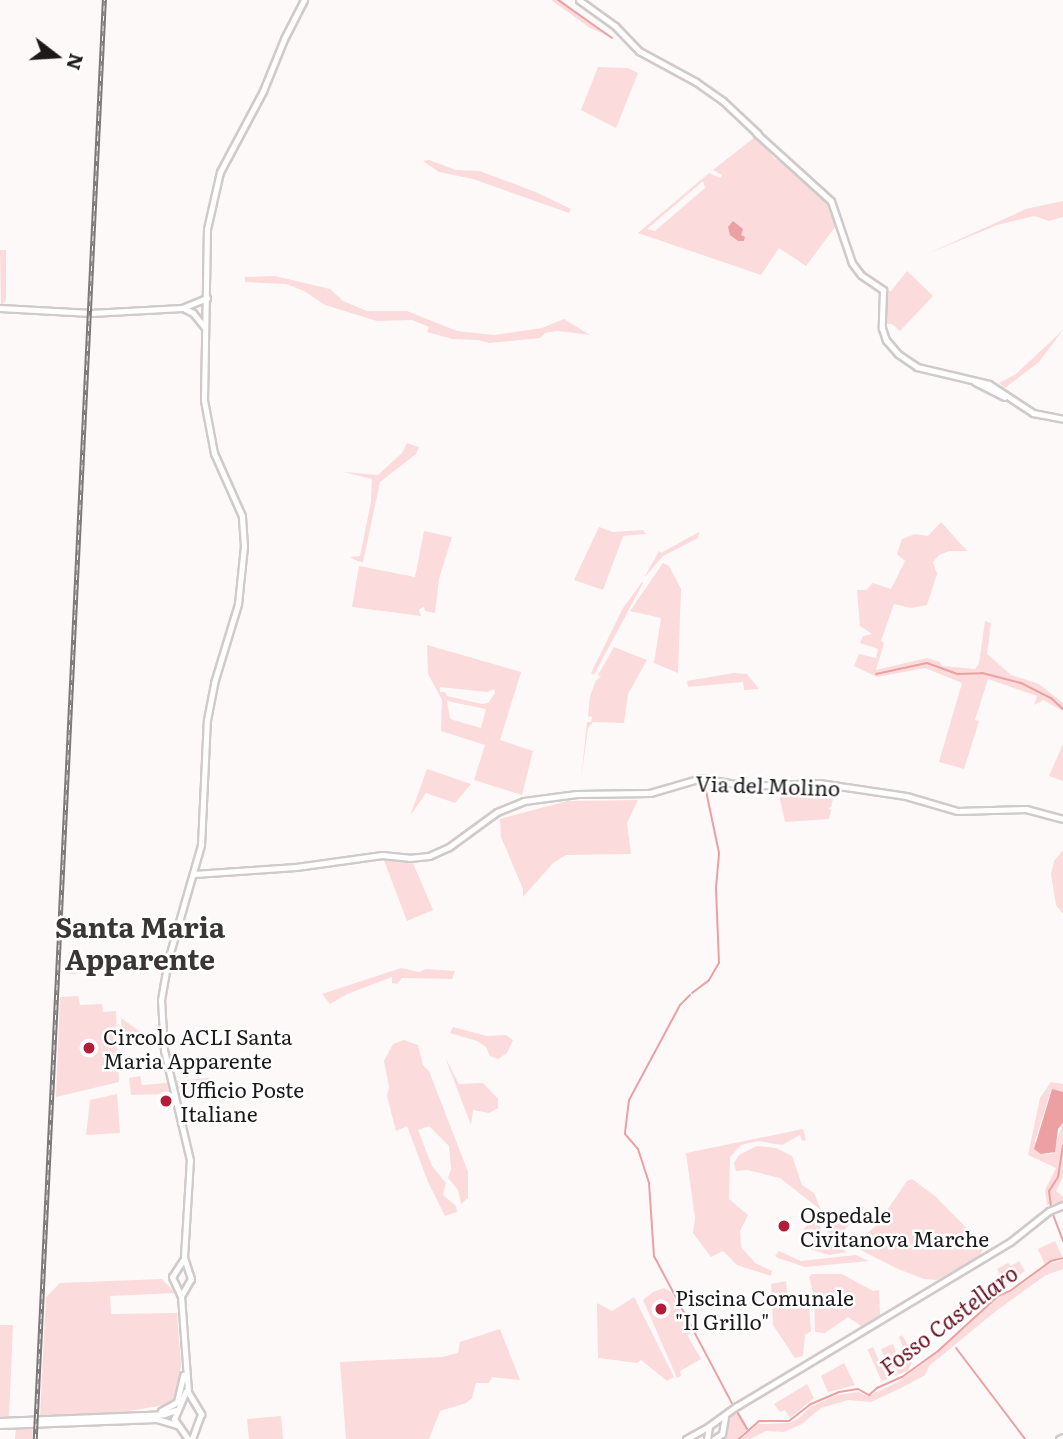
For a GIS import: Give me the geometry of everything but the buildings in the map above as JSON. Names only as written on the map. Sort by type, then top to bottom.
[{"type":"main road","points":[[181,1286],[191,1279],[184,1257],[190,1160],[168,1071],[161,1012],[168,960],[201,845],[203,766],[209,709],[214,683],[238,604],[244,546],[240,509],[221,470],[208,432],[204,400],[207,229],[217,181],[263,91],[284,39],[304,0]]},
{"type":"main road","points":[[579,0],[615,26],[639,51],[696,82],[723,102],[831,201],[856,270],[883,290],[881,318],[886,340],[911,365],[994,386],[1033,413],[1063,419]]},
{"type":"main road","points":[[193,309],[207,298]]},
{"type":"main road","points":[[0,308],[87,313],[182,308],[206,310]]},
{"type":"main road","points":[[193,309],[205,328]]},
{"type":"main road","name":"Via del Molino","points":[[194,874],[296,867],[382,855],[409,858],[429,856],[449,847],[497,812],[524,800],[577,794],[650,793],[701,778],[746,786],[819,783],[906,796],[957,811],[1026,809],[1063,819]]},
{"type":"main road","points":[[710,1435],[716,1423],[735,1407],[1010,1242],[1049,1211],[1060,1206]]},
{"type":"main road","points":[[184,1257],[172,1277],[181,1286],[187,1384],[193,1405],[201,1414],[190,1439],[179,1427],[178,1408],[187,1384]]},
{"type":"main road","points":[[178,1269],[186,1270]]},
{"type":"main road","points":[[152,1414],[168,1409],[177,1402],[185,1365]]},
{"type":"main road","points":[[0,1423],[152,1414],[193,1405]]},
{"type":"main road","points":[[686,1439],[700,1431],[721,1436],[725,1417]]},
{"type":"main road","points":[[0,1423],[157,1419],[179,1427],[195,1428]]},
{"type":"main road","points":[[716,1423],[723,1428]]},
{"type":"shaded area","points":[[551,0],[561,0],[609,36],[590,28]]},
{"type":"shaded area","points":[[598,67],[628,68],[638,73],[616,128],[581,110]]},
{"type":"shaded area","points":[[756,136],[775,159],[781,159],[804,177],[806,184],[812,184],[827,201],[838,223],[806,266],[779,248],[761,275],[638,233],[709,173],[720,178],[722,175],[713,170]],"holes":[[[703,181],[705,188],[655,231],[647,229]]]},
{"type":"shaded area","points":[[429,160],[456,170],[480,171],[571,209],[569,213],[473,179],[439,172],[423,161]]},
{"type":"shaded area","points":[[1063,201],[1063,217],[1049,221],[1034,216],[997,225],[927,254],[1026,209]]},
{"type":"shaded area","points":[[733,221],[743,229],[741,235],[745,237],[744,241],[738,241],[730,235],[728,227]]},
{"type":"shaded area","points":[[0,250],[6,250],[6,300],[1,306]]},
{"type":"shaded area","points":[[907,271],[933,296],[900,331],[892,324],[885,324],[884,313],[888,291],[891,291]]},
{"type":"shaded area","points":[[275,276],[330,289],[343,301],[367,311],[407,311],[457,331],[494,335],[542,328],[564,319],[590,335],[557,331],[545,333],[540,338],[489,343],[452,339],[427,332],[429,327],[412,320],[377,321],[325,305],[304,291],[286,284],[245,282],[245,277]]},
{"type":"shaded area","points":[[1063,330],[1039,362],[1005,388],[999,383],[1016,374]]},
{"type":"shaded area","points":[[407,443],[419,447],[416,454],[380,482],[363,562],[357,561],[350,557],[360,556],[371,502],[372,479],[344,472],[378,475],[402,453]]},
{"type":"shaded area","points":[[941,522],[967,551],[949,551],[939,555],[933,562],[937,574],[927,605],[911,608],[894,604],[881,641],[884,643],[876,670],[927,658],[940,662],[942,666],[975,669],[979,664],[985,621],[991,623],[987,654],[1011,675],[1039,684],[1063,703],[1063,711],[1043,700],[1034,705],[1037,696],[988,679],[975,720],[979,721],[964,769],[939,762],[962,683],[925,668],[877,677],[854,666],[859,654],[876,658],[878,649],[860,643],[863,636],[872,634],[860,626],[857,590],[866,590],[873,583],[891,589],[905,561],[897,554],[902,539],[915,534],[928,536]]},
{"type":"shaded area","points":[[599,527],[613,532],[643,530],[646,534],[623,536],[603,590],[574,580]]},
{"type":"shaded area","points":[[424,531],[452,537],[439,579],[435,613],[425,611],[424,606],[419,610],[421,616],[352,607],[359,566],[415,577]]},
{"type":"shaded area","points":[[699,532],[698,538],[663,556],[644,578],[659,551],[661,553]]},
{"type":"shaded area","points":[[663,563],[669,566],[681,589],[678,673],[654,663],[661,618],[630,611]]},
{"type":"shaded area","points":[[642,582],[594,675],[591,673],[623,608]]},
{"type":"shaded area","points":[[427,645],[521,672],[500,740],[533,751],[522,795],[474,780],[485,745],[441,731],[442,700],[428,674]],"holes":[[[440,687],[487,692],[494,689],[495,693],[488,703],[482,704],[447,696],[445,692],[440,692]],[[447,701],[486,709],[481,728],[450,719]]]},
{"type":"shaded area","points":[[614,647],[647,660],[628,694],[624,723],[593,722],[588,728],[581,779],[587,722],[591,722],[592,717],[588,716],[590,696]]},
{"type":"shaded area","points":[[734,673],[747,674],[759,689],[744,690],[743,682],[688,687],[687,681]]},
{"type":"shaded area","points":[[1063,744],[1063,781],[1049,776]]},
{"type":"shaded area","points":[[427,769],[471,784],[455,803],[426,793],[410,816]]},
{"type":"shaded area","points":[[818,785],[835,790],[831,807],[828,808],[831,810],[829,819],[785,822],[777,786]]},
{"type":"shaded area","points":[[638,800],[627,823],[631,854],[566,855],[553,863],[523,897],[523,889],[501,837],[500,819],[567,801]]},
{"type":"shaded area","points":[[1063,850],[1063,914],[1056,905],[1051,874],[1054,861]]},
{"type":"shaded area","points":[[383,858],[412,861],[433,910],[407,921]]},
{"type":"shaded area","points":[[69,952],[80,954],[76,975],[65,973]]},
{"type":"shaded area","points":[[401,968],[419,972],[426,969],[455,971],[452,979],[402,978],[397,984],[392,983],[392,977],[347,994],[330,1004],[322,994]]},
{"type":"shaded area","name":"Circolo ACLI Santa Maria Apparente","points":[[78,996],[80,1005],[102,1004],[103,1012],[116,1011],[119,1082],[56,1097],[60,997]]},
{"type":"shaded area","points":[[121,1018],[145,1035],[146,1045],[123,1047]]},
{"type":"shaded area","points":[[453,1027],[487,1036],[506,1035],[513,1040],[507,1053],[498,1059],[490,1056],[486,1047],[477,1041],[450,1033]]},
{"type":"shaded area","points":[[404,1040],[418,1045],[423,1065],[429,1071],[468,1172],[468,1198],[461,1204],[458,1190],[448,1178],[451,1169],[449,1146],[429,1126],[418,1130],[432,1166],[446,1183],[443,1195],[456,1206],[457,1212],[445,1216],[428,1182],[407,1126],[396,1131],[387,1096],[389,1087],[384,1061],[393,1044]]},
{"type":"shaded area","points":[[445,1057],[459,1084],[483,1083],[498,1099],[498,1108],[489,1113],[473,1110],[471,1125]]},
{"type":"shaded area","points":[[140,1076],[142,1085],[167,1083],[170,1094],[131,1095],[129,1078]]},
{"type":"shaded area","points":[[209,1078],[211,1090],[196,1094],[192,1087],[175,1089],[174,1081]]},
{"type":"shaded area","points":[[1051,1082],[1063,1084],[1063,1092],[1051,1090],[1035,1141],[1041,1154],[1052,1154],[1063,1123],[1063,1177],[1056,1191],[1063,1197],[1063,1202],[1047,1205],[1045,1190],[1056,1168],[1028,1155],[1040,1098]]},
{"type":"shaded area","points":[[1052,1089],[1063,1092],[1063,1123],[1058,1129],[1055,1152],[1041,1154],[1034,1149]]},
{"type":"shaded area","points":[[117,1094],[120,1133],[86,1135],[90,1100]]},
{"type":"shaded area","points":[[803,1129],[806,1140],[802,1141],[800,1135],[782,1145],[758,1141],[741,1145],[730,1157],[729,1199],[748,1215],[740,1231],[741,1247],[755,1263],[772,1271],[771,1276],[737,1265],[723,1251],[711,1257],[693,1233],[695,1218],[686,1153]]},
{"type":"shaded area","points":[[757,1146],[776,1148],[792,1156],[802,1185],[814,1193],[821,1210],[780,1178],[747,1170],[736,1171],[734,1163],[739,1155]]},
{"type":"shaded area","points":[[912,1179],[935,1196],[984,1246],[980,1256],[937,1280],[924,1279],[898,1269],[829,1234],[824,1218],[831,1216],[836,1225],[851,1217],[862,1206],[864,1208],[845,1229],[847,1238],[858,1241],[877,1225],[907,1181]]},
{"type":"shaded area","points":[[813,1218],[817,1218],[824,1238],[847,1252],[829,1255],[807,1248],[815,1239],[803,1230]]},
{"type":"shaded area","points":[[1055,1241],[1062,1256],[1045,1264],[1038,1249]]},
{"type":"shaded area","points":[[779,1251],[801,1261],[856,1255],[869,1261],[805,1267],[778,1258],[775,1256]]},
{"type":"shaded area","points":[[1063,1260],[1063,1269],[1046,1275],[996,1311],[929,1366],[925,1375],[871,1402],[848,1400],[821,1408],[802,1424],[784,1432],[766,1431],[750,1439],[741,1439],[758,1424],[790,1423],[810,1407],[837,1395],[858,1392],[868,1396],[898,1382],[938,1352],[998,1297],[1011,1292],[1049,1264]]},
{"type":"shaded area","points":[[1019,1261],[1025,1271],[1006,1284],[1009,1289],[998,1293],[991,1281],[1000,1276],[997,1269]]},
{"type":"shaded area","points":[[812,1274],[842,1274],[873,1291],[879,1290],[880,1315],[861,1326],[848,1317],[825,1333],[815,1332],[814,1296],[809,1277]]},
{"type":"shaded area","points":[[162,1279],[175,1293],[110,1296],[111,1314],[177,1313],[181,1365],[175,1399],[171,1404],[123,1412],[40,1416],[46,1297],[60,1283]]},
{"type":"shaded area","points":[[786,1281],[788,1307],[809,1304],[811,1331],[805,1335],[803,1356],[795,1358],[773,1325],[771,1284]]},
{"type":"shaded area","points":[[664,1288],[671,1292],[691,1333],[687,1335],[701,1359],[680,1371],[681,1376],[677,1378],[643,1300]]},
{"type":"shaded area","points":[[634,1297],[674,1377],[667,1381],[641,1360],[637,1363],[598,1358],[597,1303],[612,1311]]},
{"type":"shaded area","points":[[0,1325],[13,1325],[9,1416],[0,1417]]},
{"type":"shaded area","points":[[500,1329],[520,1380],[492,1377],[489,1383],[476,1383],[472,1398],[466,1403],[440,1411],[429,1439],[346,1439],[340,1362],[442,1357],[458,1353],[460,1342]]},
{"type":"shaded area","points":[[902,1335],[913,1354],[911,1364],[908,1371],[893,1376],[881,1349],[893,1344],[896,1353],[904,1350],[899,1337]]},
{"type":"shaded area","points":[[873,1347],[887,1379],[882,1381],[868,1349]]},
{"type":"shaded area","points":[[844,1363],[855,1385],[828,1392],[821,1376]]},
{"type":"shaded area","points":[[807,1384],[814,1398],[790,1418],[785,1410],[780,1412],[774,1404]]},
{"type":"shaded area","points":[[737,1409],[748,1428],[738,1439],[721,1439],[727,1420]]},
{"type":"shaded area","points":[[281,1416],[283,1439],[249,1439],[247,1419]]},
{"type":"shaded area","points":[[33,1426],[32,1439],[15,1439],[16,1427]]},
{"type":"waterway","points":[[558,0],[612,38]]},
{"type":"waterway","points":[[876,674],[927,663],[958,674],[982,673],[1021,683],[1051,698],[1063,709]]},
{"type":"waterway","points":[[692,993],[709,980],[719,963],[716,888],[719,853],[704,781]]},
{"type":"waterway","points":[[690,995],[680,1005],[629,1100],[625,1134],[638,1149],[649,1183],[654,1256],[733,1405]]},
{"type":"waterway","points":[[1051,1207],[1049,1191],[1058,1177],[1063,1145]]},
{"type":"waterway","points":[[1052,1212],[1063,1241]]},
{"type":"waterway","name":"Fosso Castellaro","points":[[739,1439],[759,1421],[789,1421],[811,1404],[839,1392],[858,1389],[869,1395],[877,1388],[902,1377],[938,1351],[998,1296],[1010,1291],[1051,1261],[1063,1258]]},
{"type":"waterway","points":[[956,1348],[1025,1439]]},
{"type":"waterway","points":[[736,1410],[747,1429]]},
{"type":"railway","points":[[35,1439],[104,0]]},
{"type":"place","name":"Circolo ACLI Santa Maria Apparente","points":[[89,1048]]},
{"type":"place","name":"Ufficio Poste Italiane","points":[[166,1101]]},
{"type":"place","name":"Ospedale Civitanova Marche","points":[[784,1226]]},
{"type":"place","name":"Piscina Comunale \"Il Grillo\"","points":[[661,1309]]},
{"type":"district","name":"Santa Maria Apparente","points":[[140,942]]}]
